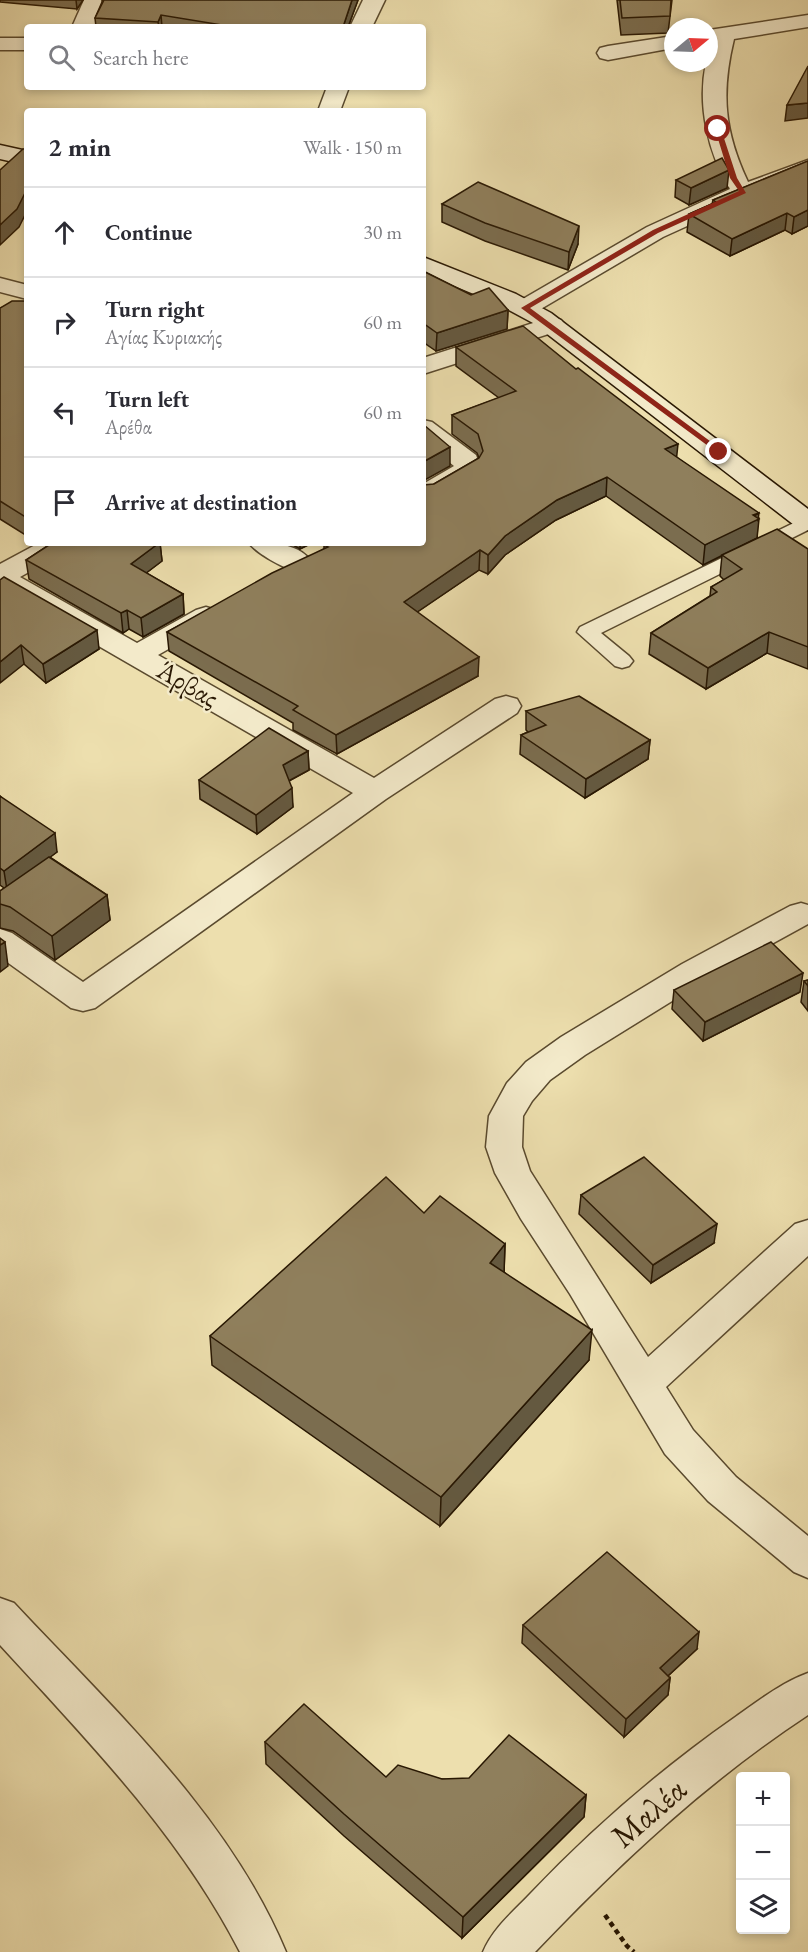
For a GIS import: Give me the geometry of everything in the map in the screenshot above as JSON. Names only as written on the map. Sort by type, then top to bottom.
[{"type":"street","points":[[84,24],[95,0]]},
{"type":"street","points":[[362,24],[374,0]]},
{"type":"street","points":[[718,35],[808,21]]},
{"type":"street","points":[[0,44],[24,44]]},
{"type":"street","points":[[608,53],[664,44]]},
{"type":"street","points":[[715,72],[718,129],[734,178],[743,192]]},
{"type":"street","points":[[330,108],[337,90]]},
{"type":"street","points":[[0,152],[24,157]]},
{"type":"street","points":[[525,308],[655,232],[743,192],[808,167]]},
{"type":"street","points":[[426,265],[525,308],[552,325],[808,522]]},
{"type":"street","points":[[0,285],[24,291]]},
{"type":"street","points":[[426,365],[552,325]]},
{"type":"street","points":[[426,430],[468,460],[468,470],[426,493]]},
{"type":"street","points":[[0,577],[55,546]]},
{"type":"street","points":[[268,580],[308,558],[272,546]]},
{"type":"street","name":"Άρβας","points":[[0,577],[375,792]]},
{"type":"street","points":[[137,655],[228,604]]},
{"type":"street","points":[[0,941],[83,999],[375,792],[506,706]]},
{"type":"street","points":[[801,914],[694,972],[573,1046],[538,1071],[519,1092],[506,1116],[504,1147],[513,1173],[674,1435],[722,1489],[808,1560]]},
{"type":"street","points":[[644,1384],[808,1234]]},
{"type":"street","points":[[0,1616],[164,1798],[234,1898],[264,1952]]},
{"type":"street","name":"Μαλέα","points":[[505,1952],[629,1826],[706,1761],[808,1692]]},
{"type":"lane","points":[[622,661],[587,632],[808,522]]},
{"type":"building","points":[[104,0],[352,0],[344,24],[216,24],[161,15],[158,22],[95,18]]},
{"type":"building","points":[[620,0],[671,0],[670,16],[622,18]]},
{"type":"building","points":[[808,66],[808,103],[787,105]]},
{"type":"building","points":[[23,149],[24,195],[17,209],[0,225],[0,170]]},
{"type":"building","points":[[722,158],[729,170],[691,188],[676,180]]},
{"type":"building","points":[[808,161],[808,210],[794,217],[787,213],[732,239],[689,214],[716,202],[713,200]]},
{"type":"building","points":[[478,182],[579,226],[569,252],[485,223],[442,204]]},
{"type":"building","points":[[426,272],[471,295],[489,288],[508,310],[437,333],[426,325]]},
{"type":"building","points":[[12,301],[24,301],[24,516],[0,501],[0,308]]},
{"type":"building","points":[[523,326],[576,369],[578,368],[678,444],[665,449],[759,513],[753,515],[759,519],[705,545],[607,477],[557,500],[505,536],[488,555],[480,550],[404,602],[479,657],[336,735],[293,710],[298,706],[167,632],[272,573],[328,547],[326,546],[426,546],[426,485],[434,484],[479,458],[483,451],[478,434],[452,415],[516,391],[456,347]]},
{"type":"building","points":[[426,427],[450,447],[426,460]]},
{"type":"building","points":[[777,529],[808,549],[808,647],[769,632],[708,668],[651,633],[717,592],[711,587],[742,569],[722,555]]},
{"type":"building","points":[[47,546],[155,546],[131,564],[183,594],[141,618],[127,610],[121,613],[26,560]]},
{"type":"building","points":[[4,577],[97,630],[43,664],[21,645],[0,662],[0,580]]},
{"type":"building","points":[[579,696],[650,740],[586,779],[521,735],[546,725],[526,711]]},
{"type":"building","points":[[269,728],[308,751],[283,765],[292,788],[256,815],[199,780]]},
{"type":"building","points":[[0,796],[55,833],[4,871],[0,868]]},
{"type":"building","points":[[49,857],[107,895],[52,936],[10,907],[0,904],[0,891]]},
{"type":"building","points":[[771,942],[803,973],[705,1022],[674,990]]},
{"type":"building","points":[[644,1157],[717,1224],[653,1265],[581,1195]]},
{"type":"building","points":[[386,1177],[424,1213],[440,1196],[505,1244],[490,1263],[592,1330],[441,1497],[210,1336]]},
{"type":"building","points":[[607,1552],[699,1632],[660,1668],[670,1678],[626,1719],[523,1625]]},
{"type":"building","points":[[304,1704],[386,1777],[398,1765],[442,1779],[469,1778],[509,1735],[586,1795],[463,1917],[265,1742]]},
{"type":"route","points":[[718,129],[734,178],[743,192],[655,232],[525,308],[542,318],[719,452]]}]
